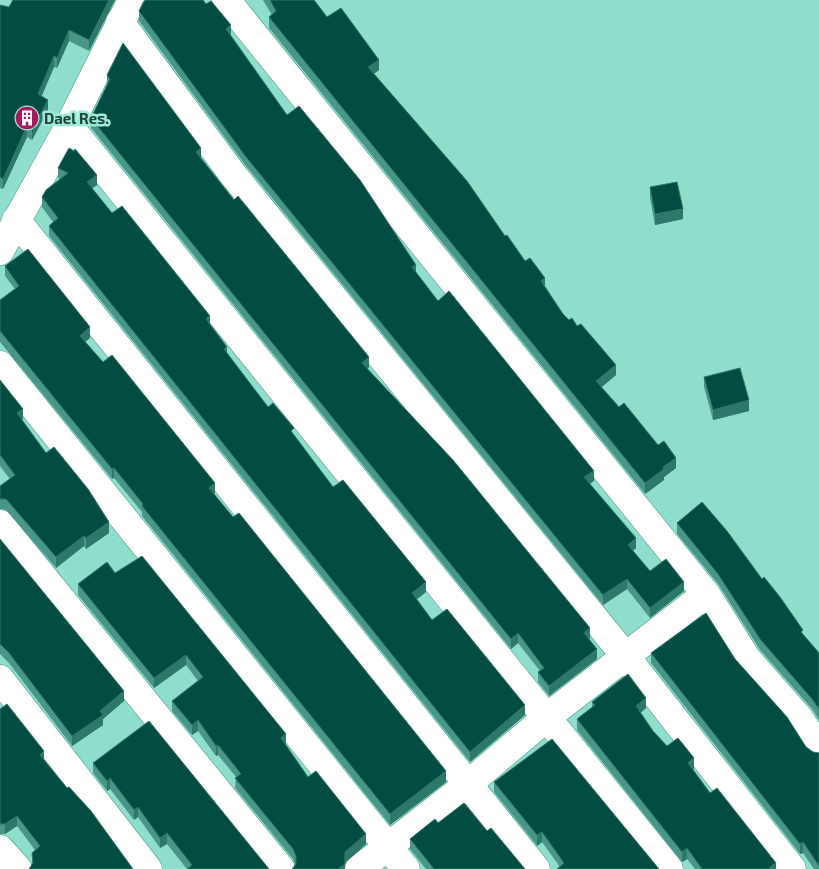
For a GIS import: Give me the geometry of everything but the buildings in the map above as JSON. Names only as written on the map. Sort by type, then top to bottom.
[{"type":"street","points":[[226,0],[706,594],[747,659],[799,718],[819,748]]},
{"type":"street","points":[[0,251],[69,126],[126,11]]},
{"type":"street","points":[[126,11],[234,176],[626,657],[792,869]]},
{"type":"street","points":[[69,126],[669,869]]},
{"type":"street","points":[[16,220],[536,869]]},
{"type":"street","points":[[0,365],[406,869]]},
{"type":"street","points":[[0,524],[281,869]]},
{"type":"street","points":[[359,869],[467,785],[548,717],[706,594]]},
{"type":"street","points":[[0,679],[148,869]]},
{"type":"street","points":[[0,850],[18,869]]},
{"type":"place","name":"Dael Res.","points":[[27,118]]}]
